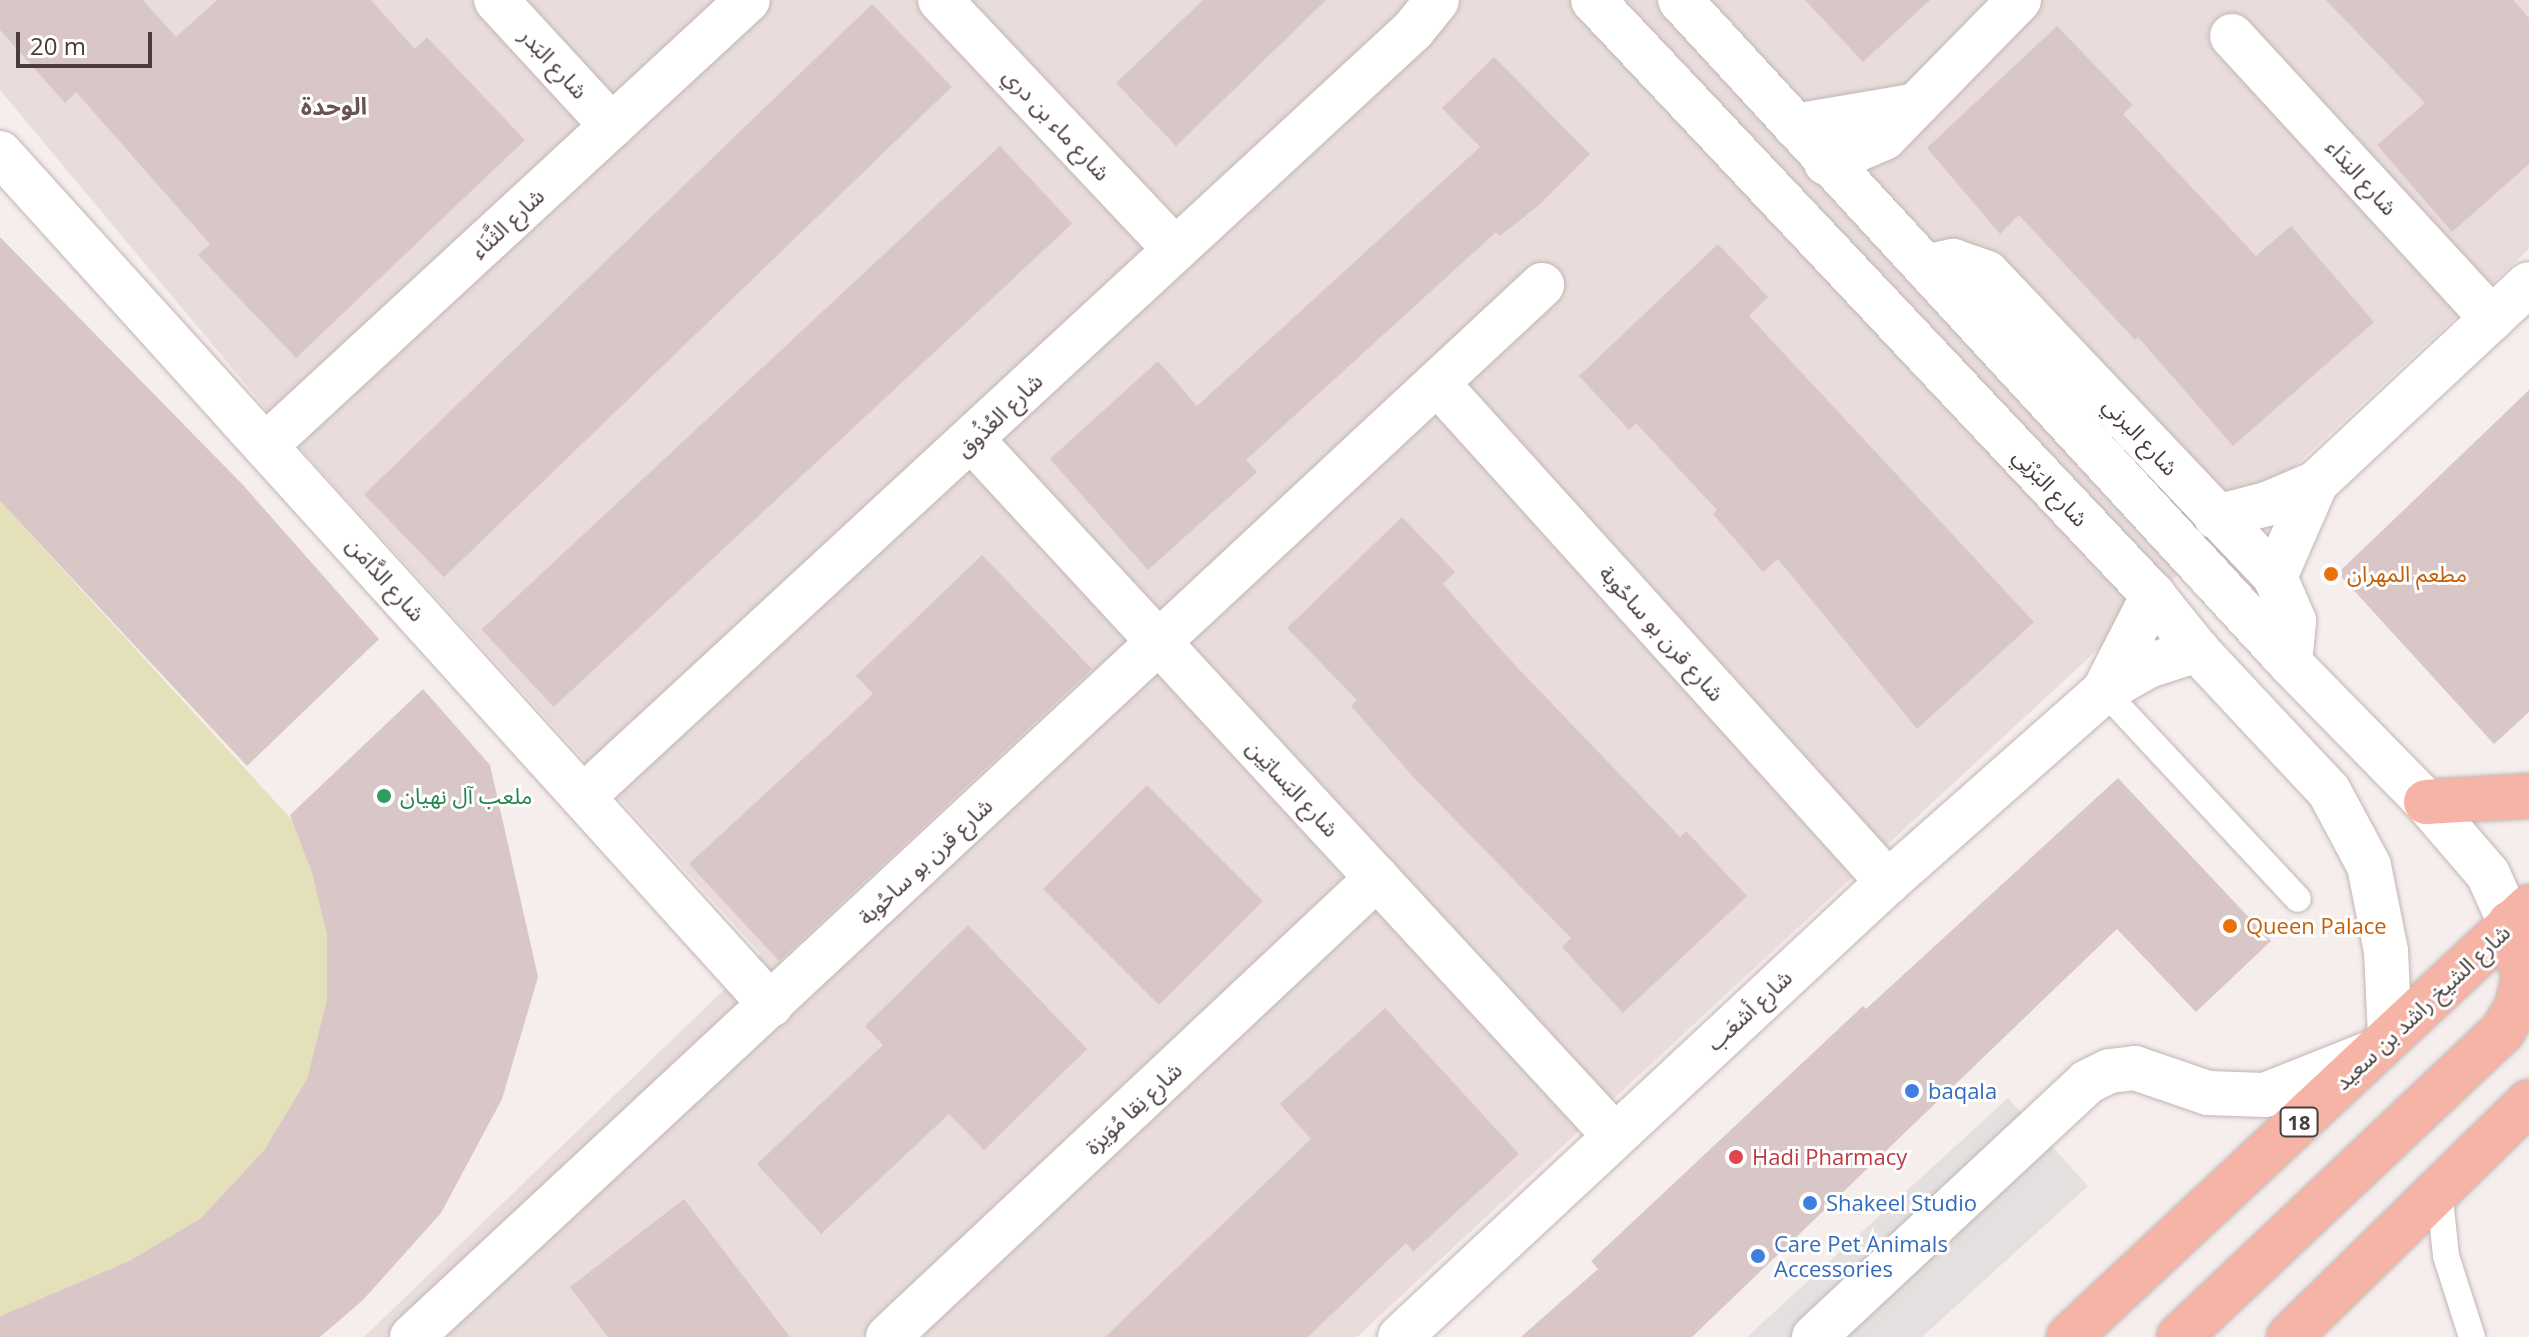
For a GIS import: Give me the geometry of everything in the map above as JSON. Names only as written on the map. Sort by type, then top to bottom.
[{"type":"main road","points":[[2426,802],[2529,796]]},
{"type":"main road","name":"شارع الشيخ راشد بن سعيد","points":[[2069,1337],[2520,915]]},
{"type":"main road","points":[[2179,1337],[2502,1032],[2517,1007],[2524,978],[2520,915]]},
{"type":"main road","points":[[2289,1337],[2529,1102]]},
{"type":"street","name":"شارع البَدر","points":[[496,0],[612,126]]},
{"type":"street","name":"شارع الثَّنَاء","points":[[265,446],[748,0]]},
{"type":"street","name":"شارع ماء بن دري","points":[[940,0],[1173,247]]},
{"type":"street","name":"شارع العُذُوق","points":[[583,797],[973,441],[1173,247],[1425,15],[1468,0]]},
{"type":"street","name":"شارع البَرْنِي","points":[[1593,0],[2153,595],[2197,650],[2329,791],[2352,828],[2369,866],[2378,909],[2384,1042]]},
{"type":"street","points":[[1680,0],[1826,163],[1929,266],[2290,663],[2426,802],[2520,915]]},
{"type":"street","points":[[1652,66],[1705,92],[1780,167],[1826,163],[1847,159],[1884,138],[2019,0]]},
{"type":"street","name":"شارع النِدَاء","points":[[2232,36],[2492,319]]},
{"type":"street","points":[[1795,126],[1912,106]]},
{"type":"street","name":"شارع الدَّامَن","points":[[0,153],[771,1005]]},
{"type":"street","name":"شارع البرني","points":[[1929,266],[1953,261],[1987,273],[2275,577],[2294,621],[2290,663]]},
{"type":"street","points":[[2216,517],[2267,504],[2316,483],[2529,284]]},
{"type":"street","name":"شارع قرن بو ساحُوبة","points":[[412,1337],[1542,285]]},
{"type":"street","name":"شارع قرن بو ساحُوبة","points":[[1437,383],[1888,882]]},
{"type":"street","name":"شارع البَساتِين","points":[[973,441],[1614,1135]]},
{"type":"street","points":[[2275,577],[2316,483]]},
{"type":"street","name":"شارع أشعَب","points":[[2104,691],[2153,595]]},
{"type":"street","name":"شارع أشعَب","points":[[1400,1337],[1888,882],[2104,691],[2148,666],[2197,650]]},
{"type":"street","name":"شارع نِقا مُوَيزة","points":[[888,1337],[1377,878]]},
{"type":"street","points":[[1814,1337],[2087,1082],[2110,1071],[2135,1068],[2208,1093],[2265,1095],[2384,1042]]},
{"type":"lane","points":[[2104,691],[2298,899]]},
{"type":"lane","points":[[2439,1190],[2446,1256],[2472,1337]]},
{"type":"shaded area","points":[[0,0],[2529,0],[2529,249],[1357,1337],[364,1337],[761,954],[282,428],[0,90]]},
{"type":"shaded area","points":[[0,501],[293,821],[312,873],[327,936],[327,999],[307,1079],[264,1150],[201,1218],[129,1261],[0,1316]]},
{"type":"shaded area","points":[[2008,1098],[2088,1186],[1922,1337],[1747,1337]]},
{"type":"building","points":[[0,0],[143,0],[176,37],[217,0],[371,0],[415,49],[427,37],[525,140],[296,358],[198,255],[210,244],[76,92],[65,103],[0,30]]},
{"type":"building","points":[[1203,0],[1326,0],[1176,146],[1116,83]]},
{"type":"building","points":[[1805,0],[1930,0],[1863,62]]},
{"type":"building","points":[[2326,0],[2513,0],[2529,18],[2529,164],[2452,232],[2377,145],[2425,103]]},
{"type":"building","points":[[872,4],[952,87],[444,577],[364,494]]},
{"type":"building","points":[[2057,26],[2133,105],[2123,114],[2256,256],[2291,226],[2374,322],[2233,446],[2138,337],[2135,340],[2019,215],[2000,234],[1927,148]]},
{"type":"building","points":[[1494,57],[1590,154],[1538,206],[1500,236],[1496,232],[1246,460],[1257,472],[1148,570],[1050,459],[1158,361],[1197,406],[1480,147],[1442,108]]},
{"type":"building","points":[[1000,146],[1072,224],[554,707],[481,630]]},
{"type":"building","points":[[0,237],[243,485],[379,639],[247,766],[0,501]]},
{"type":"building","points":[[1718,244],[1768,297],[1749,316],[2034,622],[1917,729],[1778,559],[1763,572],[1713,514],[1717,510],[1636,423],[1629,430],[1579,376]]},
{"type":"building","points":[[2529,390],[2529,712],[2494,744],[2338,573]]},
{"type":"building","points":[[1402,517],[1455,572],[1443,584],[1512,662],[1680,837],[1686,831],[1747,896],[1623,1013],[1562,947],[1571,938],[1415,779],[1351,706],[1357,700],[1287,628]]},
{"type":"building","points":[[982,555],[1092,669],[779,961],[689,864],[873,694],[856,676]]},
{"type":"building","points":[[423,689],[490,765],[538,977],[502,1099],[441,1213],[363,1300],[320,1337],[0,1337],[0,1316],[129,1261],[201,1218],[264,1150],[307,1079],[327,999],[327,936],[312,873],[290,815]]},
{"type":"building","points":[[2118,778],[2271,941],[2196,1012],[2117,929],[1692,1337],[1521,1337],[1598,1269],[1591,1261],[1863,1006],[1866,1009]]},
{"type":"building","points":[[1147,785],[1263,901],[1159,1005],[1043,889]]},
{"type":"building","points":[[968,925],[1087,1049],[984,1150],[949,1114],[821,1234],[757,1164],[883,1045],[865,1026]]},
{"type":"building","points":[[1385,1008],[1519,1154],[1413,1252],[1406,1243],[1308,1337],[1105,1337],[1311,1139],[1280,1104]]},
{"type":"building","points":[[684,1199],[790,1337],[608,1337],[570,1287]]},
{"type":"place","name":"مطعم المهران","points":[[2331,574]]},
{"type":"place","name":"ملعب آل نهيان","points":[[384,796]]},
{"type":"place","name":"Queen Palace","points":[[2230,926]]},
{"type":"place","name":"baqala","points":[[1912,1091]]},
{"type":"place","name":"Hadi Pharmacy","points":[[1736,1157]]},
{"type":"place","name":"Shakeel Studio","points":[[1810,1203]]},
{"type":"place","name":"Care Pet Animals Accessories","points":[[1758,1256]]},
{"type":"district","name":"الوحدة","points":[[334,106]]}]
